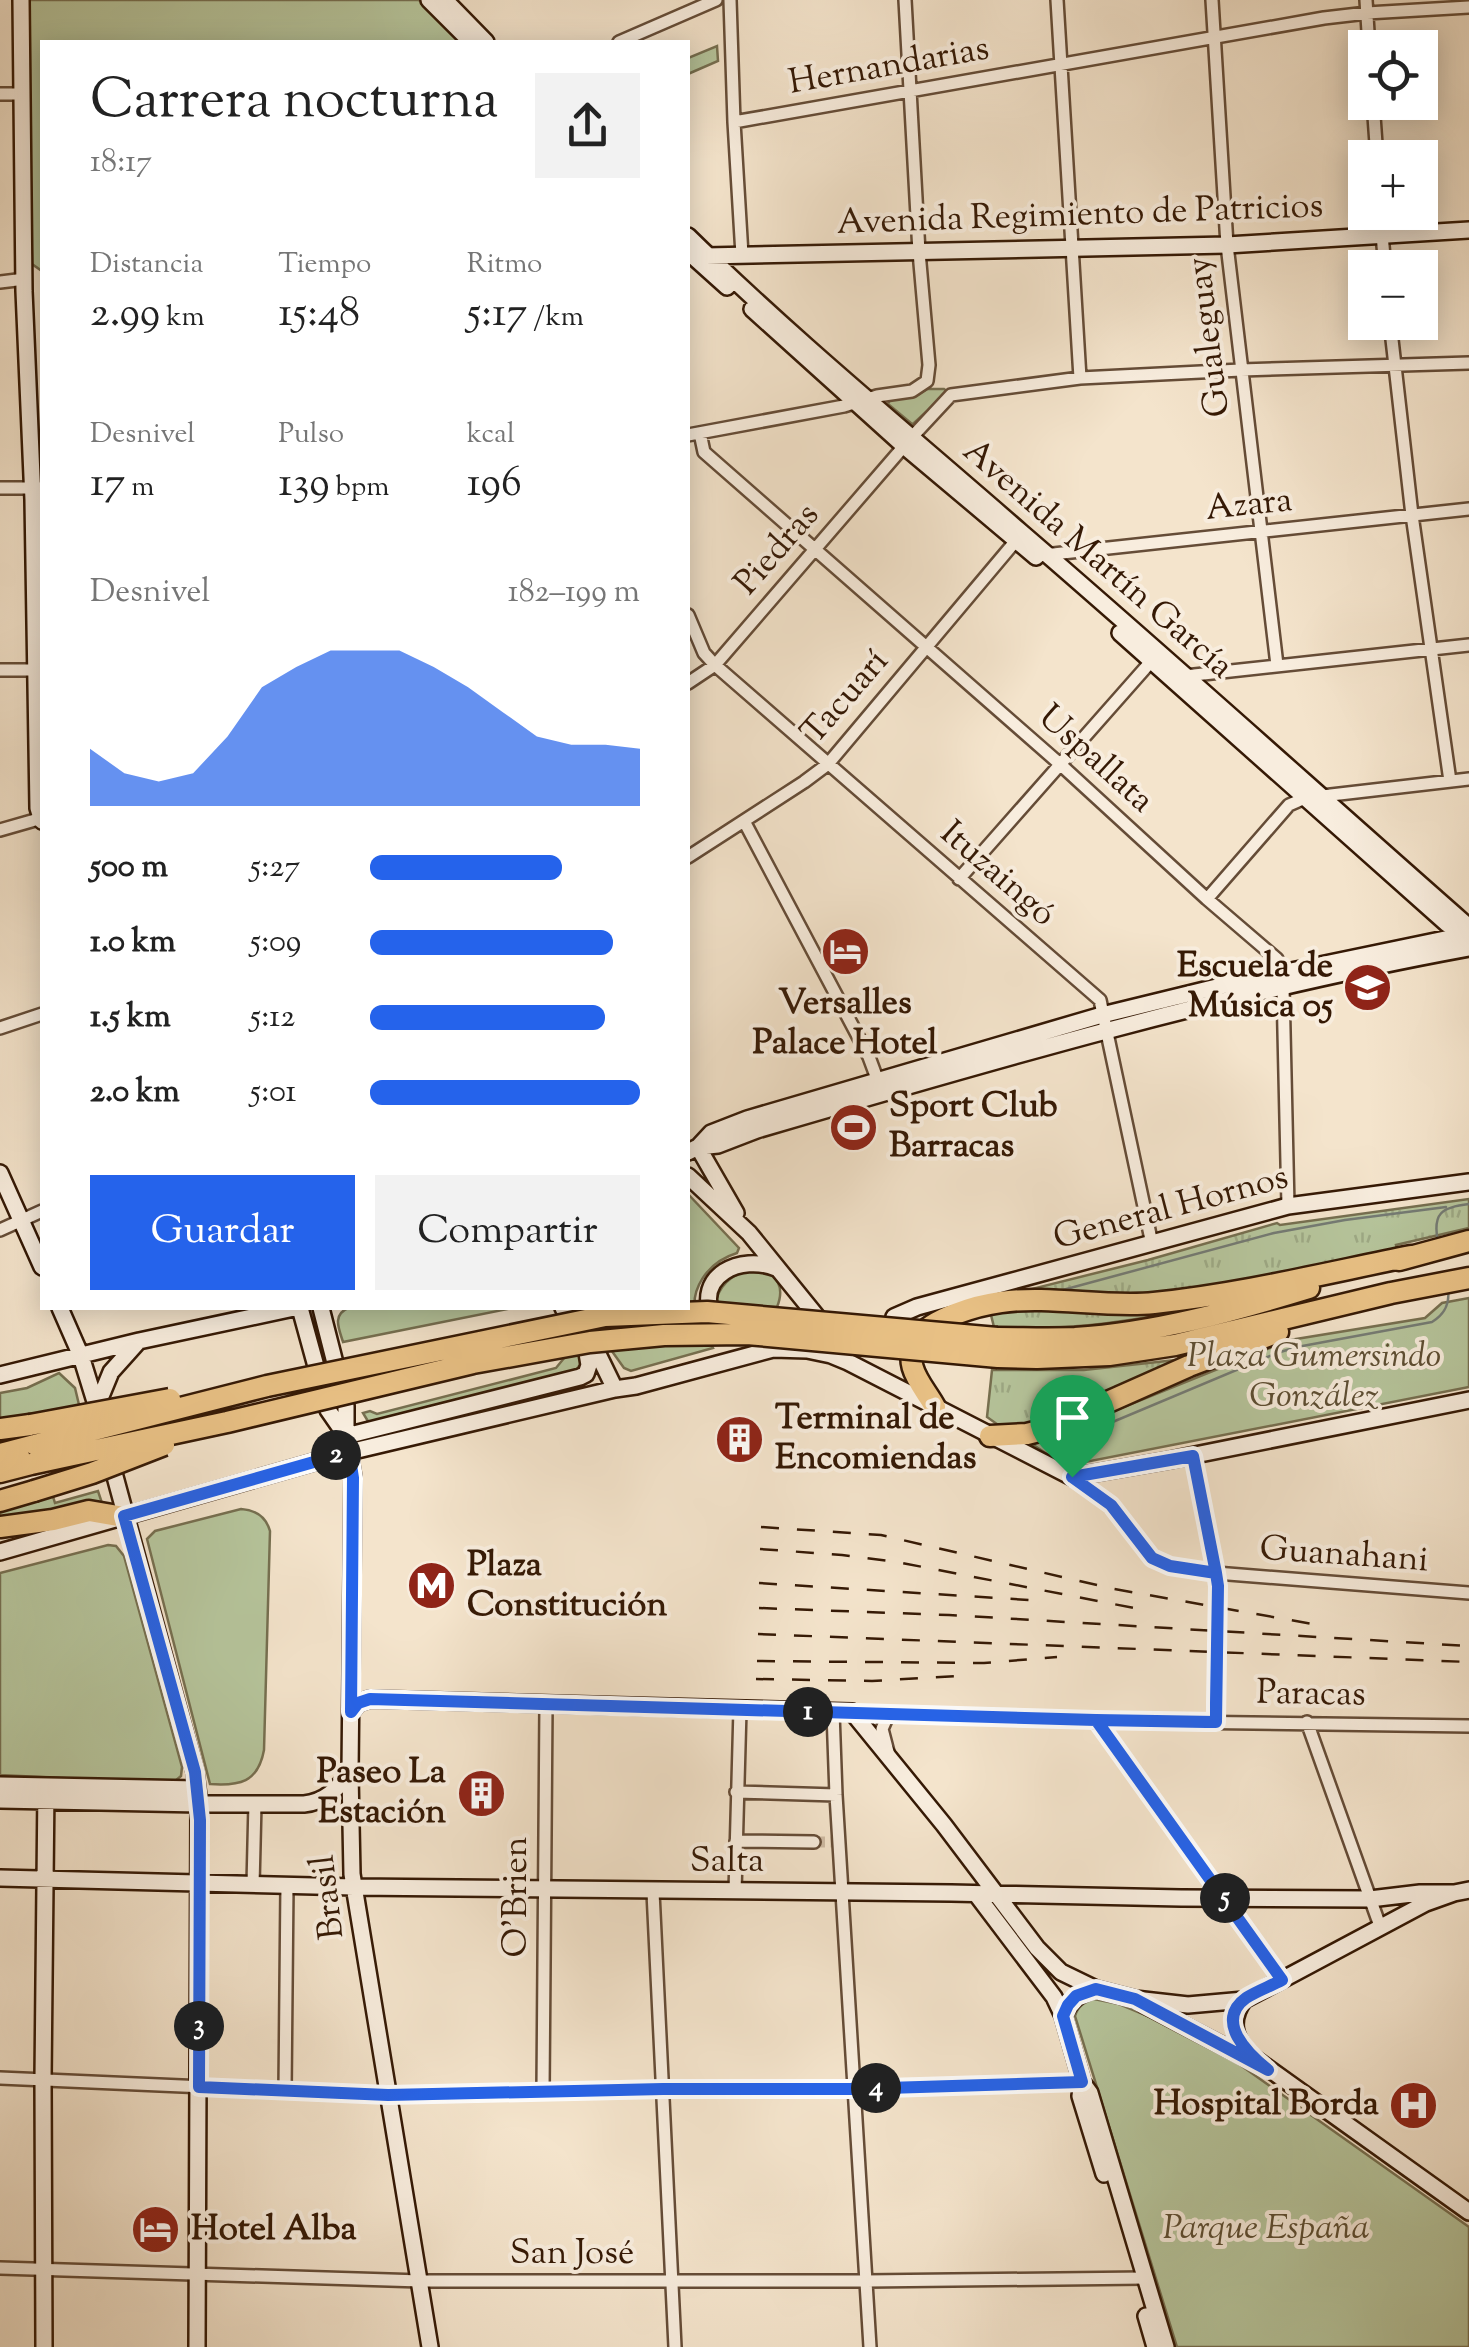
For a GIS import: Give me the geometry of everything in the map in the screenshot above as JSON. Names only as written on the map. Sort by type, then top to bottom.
[{"type":"highway","points":[[935,1407],[911,1365],[916,1341],[959,1312],[999,1302],[1030,1300],[1151,1303],[1213,1296],[1469,1241]]},
{"type":"highway","points":[[0,1472],[547,1348],[664,1335],[748,1334],[998,1348],[1161,1326],[1272,1300],[1418,1254]]},
{"type":"highway","points":[[0,1494],[32,1462],[136,1404],[266,1386],[562,1324],[623,1315],[707,1312],[822,1321],[998,1348],[1037,1358],[1110,1355],[1469,1278]]},
{"type":"highway","points":[[990,1436],[1047,1430],[1235,1348],[1390,1293]]},
{"type":"highway","points":[[818,1318],[839,1335],[850,1338],[925,1332]]},
{"type":"highway","points":[[0,1454],[32,1462],[140,1454],[227,1422]]},
{"type":"highway","points":[[0,1430],[32,1462]]},
{"type":"highway","points":[[0,1502],[32,1462]]},
{"type":"highway","points":[[0,1527],[89,1511],[124,1516]]},
{"type":"main road","points":[[21,0],[25,279],[37,488],[40,814]]},
{"type":"main road","points":[[429,0],[470,40]]},
{"type":"main road","points":[[445,0],[484,40]]},
{"type":"main road","name":"Avenida Regimiento de Patricios","points":[[694,255],[1227,246],[1469,230]]},
{"type":"main road","name":"Avenida Martín García","points":[[694,255],[1156,657],[1447,924],[1469,931]]},
{"type":"main road","points":[[25,279],[40,279]]},
{"type":"main road","points":[[818,1318],[749,1233],[692,1150],[718,1145],[879,1087],[1104,1023],[1469,931]]},
{"type":"main road","points":[[1282,980],[1469,948]]},
{"type":"main road","points":[[0,1172],[40,1262]]},
{"type":"main road","points":[[690,1178],[749,1233]]},
{"type":"main road","name":"General Hornos","points":[[894,1317],[1288,1206],[1469,1182]]},
{"type":"main road","points":[[348,1444],[636,1386],[768,1350],[782,1330],[787,1288],[782,1273],[765,1264],[741,1264],[716,1279],[708,1297],[714,1320],[726,1335],[768,1350],[808,1350],[848,1362],[1072,1477],[1469,1400]]},
{"type":"main road","points":[[61,1310],[97,1406],[195,1772],[200,1883],[198,2347]]},
{"type":"main road","points":[[0,1376],[139,1341],[287,1310]]},
{"type":"main road","name":"Brasil","points":[[298,1310],[328,1410],[348,1444]]},
{"type":"main road","name":"Brasil","points":[[322,1310],[346,1406],[353,1478],[352,1874],[430,2347]]},
{"type":"main road","points":[[564,1310],[596,1350],[615,1389]]},
{"type":"main road","points":[[97,1406],[114,1368],[139,1341]]},
{"type":"main road","points":[[0,1552],[580,1377],[590,1365],[586,1341]]},
{"type":"main road","points":[[351,1712],[358,1703],[370,1699],[852,1712],[944,1825],[1030,1941],[1054,1966],[1096,1989],[1135,1999],[1198,2006],[1244,2000],[1426,1903],[1461,1892]]},
{"type":"main road","points":[[0,1800],[46,1794],[316,1802],[350,1773]]},
{"type":"main road","points":[[0,1786],[46,1794]]},
{"type":"main road","points":[[44,2347],[46,1794]]},
{"type":"main road","points":[[944,1825],[964,1867],[963,1879],[951,1893]]},
{"type":"main road","name":"Salta","points":[[0,1878],[354,1888],[1225,1898],[1370,1899],[1461,1892]]},
{"type":"main road","points":[[976,1894],[1050,1990],[1063,2016],[1082,2082],[1090,2093],[1155,2347]]},
{"type":"main road","points":[[1063,2016],[1076,1996],[1096,1989]]},
{"type":"main road","points":[[1135,1999],[1268,2070]]},
{"type":"main road","points":[[1244,2000],[1234,2021],[1237,2038],[1251,2056],[1469,2212]]},
{"type":"main road","points":[[1140,2278],[1166,2347]]},
{"type":"street","points":[[624,40],[716,0]]},
{"type":"street","points":[[730,0],[742,255]]},
{"type":"street","points":[[694,434],[912,391],[926,382],[929,365],[904,0]]},
{"type":"street","points":[[1057,0],[1080,378]]},
{"type":"street","name":"Gualeguay","points":[[1212,0],[1227,246],[1277,666]]},
{"type":"street","name":"Hernandarias","points":[[734,122],[1214,38],[1366,7],[1469,7]]},
{"type":"street","points":[[0,94],[21,94]]},
{"type":"street","points":[[1382,230],[1383,250]]},
{"type":"street","points":[[0,282],[25,279]]},
{"type":"street","points":[[1392,340],[1450,781]]},
{"type":"street","name":"Piedras","points":[[690,682],[715,665],[952,395],[1080,378],[1469,363]]},
{"type":"street","name":"Uspallata","points":[[694,434],[704,452],[1277,959],[1282,980]]},
{"type":"street","points":[[0,488],[37,488]]},
{"type":"street","name":"Azara","points":[[1041,556],[1469,509]]},
{"type":"street","name":"Tacuarí","points":[[690,857],[828,764],[1019,537]]},
{"type":"street","name":"Ituzaingó","points":[[690,620],[704,653],[715,665],[1100,1000],[1152,1244]]},
{"type":"street","points":[[1179,678],[1469,646]]},
{"type":"street","points":[[959,879],[1156,657]]},
{"type":"street","points":[[0,670],[39,670]]},
{"type":"street","points":[[1207,899],[1289,806],[1313,797],[1469,779]]},
{"type":"street","points":[[0,830],[40,820]]},
{"type":"street","points":[[744,822],[869,1057],[879,1087]]},
{"type":"street","points":[[1282,980],[1288,1206]]},
{"type":"street","points":[[0,1028],[40,1015]]},
{"type":"street","points":[[0,1230],[40,1212]]},
{"type":"street","points":[[1193,1456],[1217,1579],[1216,1722]]},
{"type":"street","name":"Guanahani","points":[[1072,1477],[1111,1505],[1152,1558],[1170,1566],[1217,1579],[1469,1593]]},
{"type":"street","name":"O'Brien","points":[[543,2091],[546,1704]]},
{"type":"street","points":[[735,1892],[740,1710]]},
{"type":"street","points":[[832,1712],[835,1842],[843,1893],[870,2347]]},
{"type":"street","name":"Paracas","points":[[852,1712],[1469,1726]]},
{"type":"street","points":[[888,1714],[882,1729],[892,1760]]},
{"type":"street","points":[[1096,1720],[1282,1980]]},
{"type":"street","points":[[1307,1722],[1380,1926]]},
{"type":"street","points":[[736,1792],[836,1794]]},
{"type":"street","points":[[253,1885],[255,1803]]},
{"type":"street","points":[[736,1842],[814,1842]]},
{"type":"street","points":[[285,2091],[287,1886]]},
{"type":"street","points":[[653,1892],[675,2347]]},
{"type":"street","points":[[0,2078],[388,2095],[1082,2082]]},
{"type":"street","name":"San José","points":[[0,2268],[421,2281],[1140,2278]]},
{"type":"green space","points":[[28,0],[419,0],[459,40],[40,40],[40,270],[32,264]]},
{"type":"green space","points":[[717,46],[718,61],[690,73],[690,57]]},
{"type":"green space","points":[[927,389],[948,392],[912,424],[888,404],[891,398],[917,395]]},
{"type":"green space","points":[[690,1196],[739,1248],[709,1270],[695,1298],[697,1320],[713,1348],[631,1371],[624,1368],[582,1310],[690,1310]]},
{"type":"green space","points":[[1469,1199],[1469,1228],[1396,1245],[1397,1249],[1174,1295],[1004,1296],[1277,1223]]},
{"type":"green space","points":[[758,1268],[778,1283],[777,1307],[718,1305],[716,1300],[726,1282]]},
{"type":"green space","name":"Plaza Gumersindo González","points":[[1469,1298],[1469,1387],[1065,1466],[1032,1444],[1290,1340],[1425,1318],[1442,1303]]},
{"type":"green space","points":[[1214,1304],[1132,1320],[1049,1328],[994,1327],[990,1311]]},
{"type":"green space","points":[[503,1310],[343,1342],[338,1318],[343,1311]]},
{"type":"green space","points":[[579,1351],[582,1361],[576,1371],[369,1423],[363,1413],[377,1414],[556,1368],[565,1357]]},
{"type":"green space","points":[[1194,1358],[1044,1425],[1001,1427],[987,1417],[992,1370],[1084,1370]]},
{"type":"green space","points":[[59,1373],[75,1388],[80,1409],[0,1422],[0,1393],[27,1388]]},
{"type":"green space","points":[[51,1490],[55,1503],[98,1491],[102,1503],[0,1525],[0,1505]]},
{"type":"green space","points":[[241,1509],[260,1515],[270,1531],[264,1750],[257,1770],[246,1780],[210,1784],[147,1539],[155,1531]]},
{"type":"green space","points":[[116,1546],[124,1556],[182,1767],[181,1776],[164,1783],[0,1775],[0,1573]]},
{"type":"green space","name":"Parque España","points":[[1094,1999],[1119,2004],[1205,2040],[1469,2227],[1469,2347],[1177,2347],[1075,2016],[1082,2005]]},
{"type":"waterway","points":[[1438,1242],[1441,1213],[1469,1204]]},
{"type":"waterway","points":[[1059,1291],[1274,1233],[1446,1207]]},
{"type":"waterway","points":[[1084,1434],[1277,1353],[1432,1322],[1446,1308],[1448,1289]]},
{"type":"tunnel","points":[[814,1842],[832,1842]]},
{"type":"railway","points":[[761,1527],[881,1535],[1114,1589],[1313,1624]]},
{"type":"railway","points":[[760,1549],[897,1562],[1134,1608]]},
{"type":"railway","points":[[759,1583],[1029,1600]]},
{"type":"railway","points":[[759,1608],[949,1615],[1469,1646]]},
{"type":"railway","points":[[758,1634],[1469,1662]]},
{"type":"railway","points":[[757,1661],[984,1663],[1057,1657]]},
{"type":"railway","points":[[756,1679],[872,1681],[957,1676]]},
{"type":"place","name":"Versalles Palace Hotel","points":[[845,952]]},
{"type":"place","name":"Escuela de Música 05","points":[[1368,987]]},
{"type":"place","name":"Sport Club Barracas","points":[[854,1127]]},
{"type":"place","name":"Terminal de Encomiendas","points":[[740,1439]]},
{"type":"place","name":"Plaza Constitución","points":[[432,1586]]},
{"type":"place","name":"Paseo La Estación","points":[[481,1793]]},
{"type":"place","name":"Hospital Borda","points":[[1414,2105]]},
{"type":"place","name":"Hotel Alba","points":[[156,2230]]},
{"type":"route","points":[[1072,1477],[1120,1514],[1152,1558],[1170,1566],[1216,1573],[1218,1586],[1216,1722],[370,1699],[358,1703],[351,1712],[353,1478],[349,1452],[124,1516],[195,1772],[200,1820],[199,2087],[388,2095],[1082,2082],[1063,2016],[1076,1996],[1096,1989],[1135,1999],[1268,2070],[1242,2046],[1234,2021],[1244,2000],[1282,1980],[1096,1720],[1216,1722],[1216,1703],[1218,1586],[1216,1573],[1193,1456],[1072,1477]]}]
